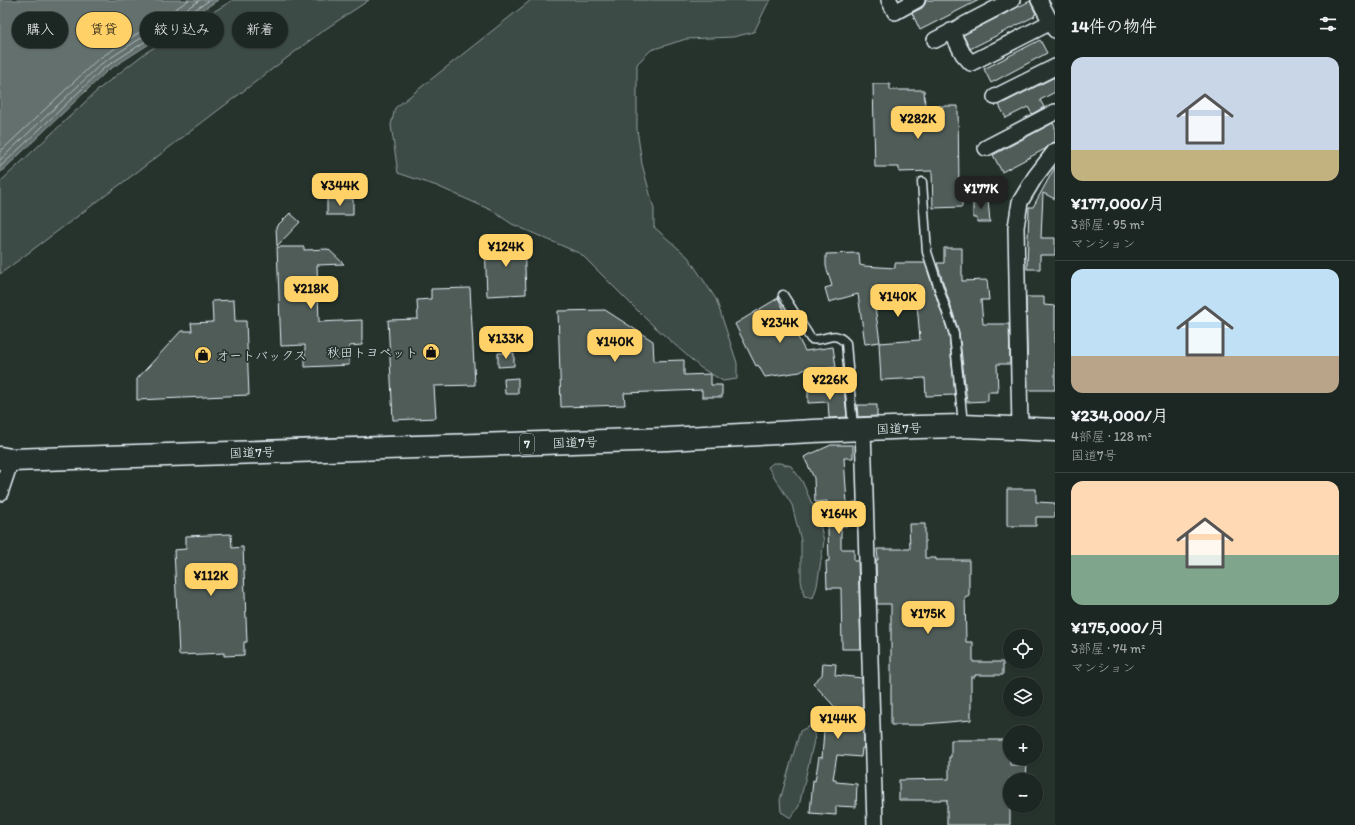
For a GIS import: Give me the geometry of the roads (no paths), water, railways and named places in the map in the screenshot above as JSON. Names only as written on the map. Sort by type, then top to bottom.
[{"type":"highway","name":"国道7号","points":[[5,459],[659,440],[858,429],[963,426],[1055,430]]},
{"type":"street","points":[[889,0],[895,12],[917,0]]},
{"type":"street","points":[[935,40],[1012,0]]},
{"type":"street","points":[[951,32],[963,54],[971,63],[1053,26],[1039,0]]},
{"type":"street","points":[[995,97],[1055,67]]},
{"type":"street","points":[[986,148],[1055,112]]},
{"type":"street","points":[[1020,428],[1016,227],[1020,202],[1035,177],[1055,151]]},
{"type":"street","points":[[858,429],[875,825]]},
{"type":"street","points":[[0,493],[5,459]]},
{"type":"lane","points":[[922,182],[927,252],[954,334],[963,426]]},
{"type":"lane","points":[[783,295],[811,339],[815,340],[833,335],[840,336],[846,343],[858,429]]},
{"type":"water","points":[[0,0],[218,0],[199,12],[140,12],[140,48],[143,48],[107,71],[0,173]]},
{"type":"place","name":"秋田トヨペット","points":[[431,352]]},
{"type":"place","name":"オートバックス","points":[[203,355]]}]
